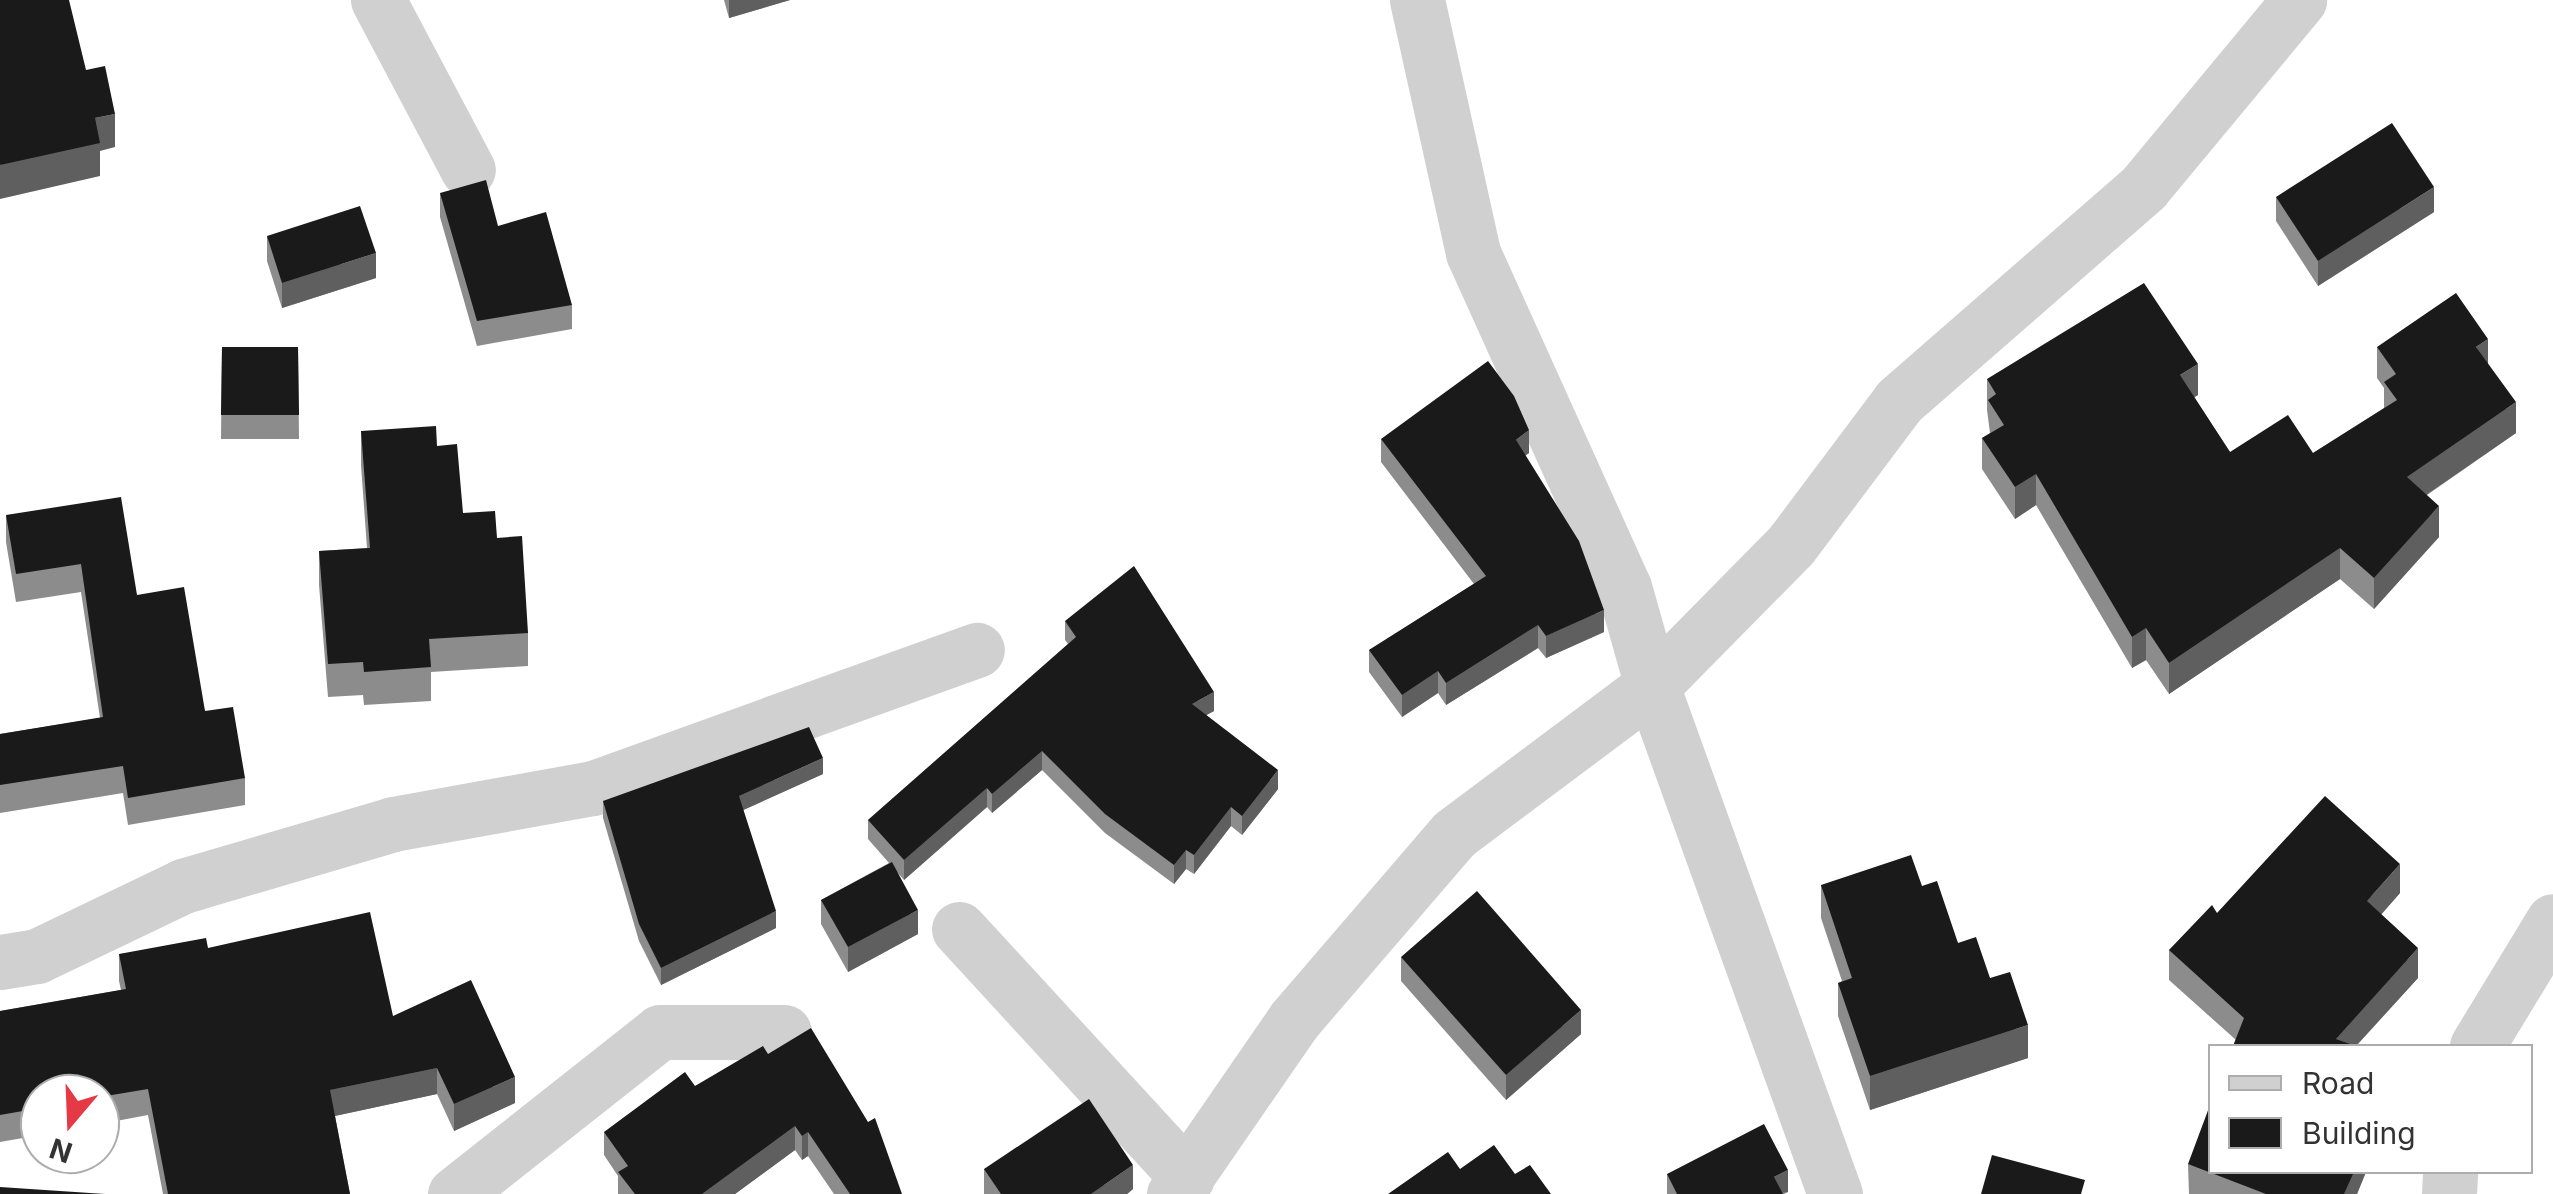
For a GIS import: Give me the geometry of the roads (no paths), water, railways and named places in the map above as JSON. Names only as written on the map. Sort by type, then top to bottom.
[{"type":"street","points":[[378,0],[468,170]]},
{"type":"street","points":[[1417,0],[1473,252],[1624,587],[1652,686],[1834,1194]]},
{"type":"street","points":[[959,930],[1180,1185],[1294,1020],[1454,834],[1652,686],[1790,544],[1899,401],[2144,187],[2299,0]]},
{"type":"street","points":[[0,962],[37,956],[183,886],[393,824],[593,788],[977,650]]},
{"type":"street","points":[[2478,1044],[2553,922]]},
{"type":"street","points":[[455,1194],[660,1032],[784,1032]]}]
